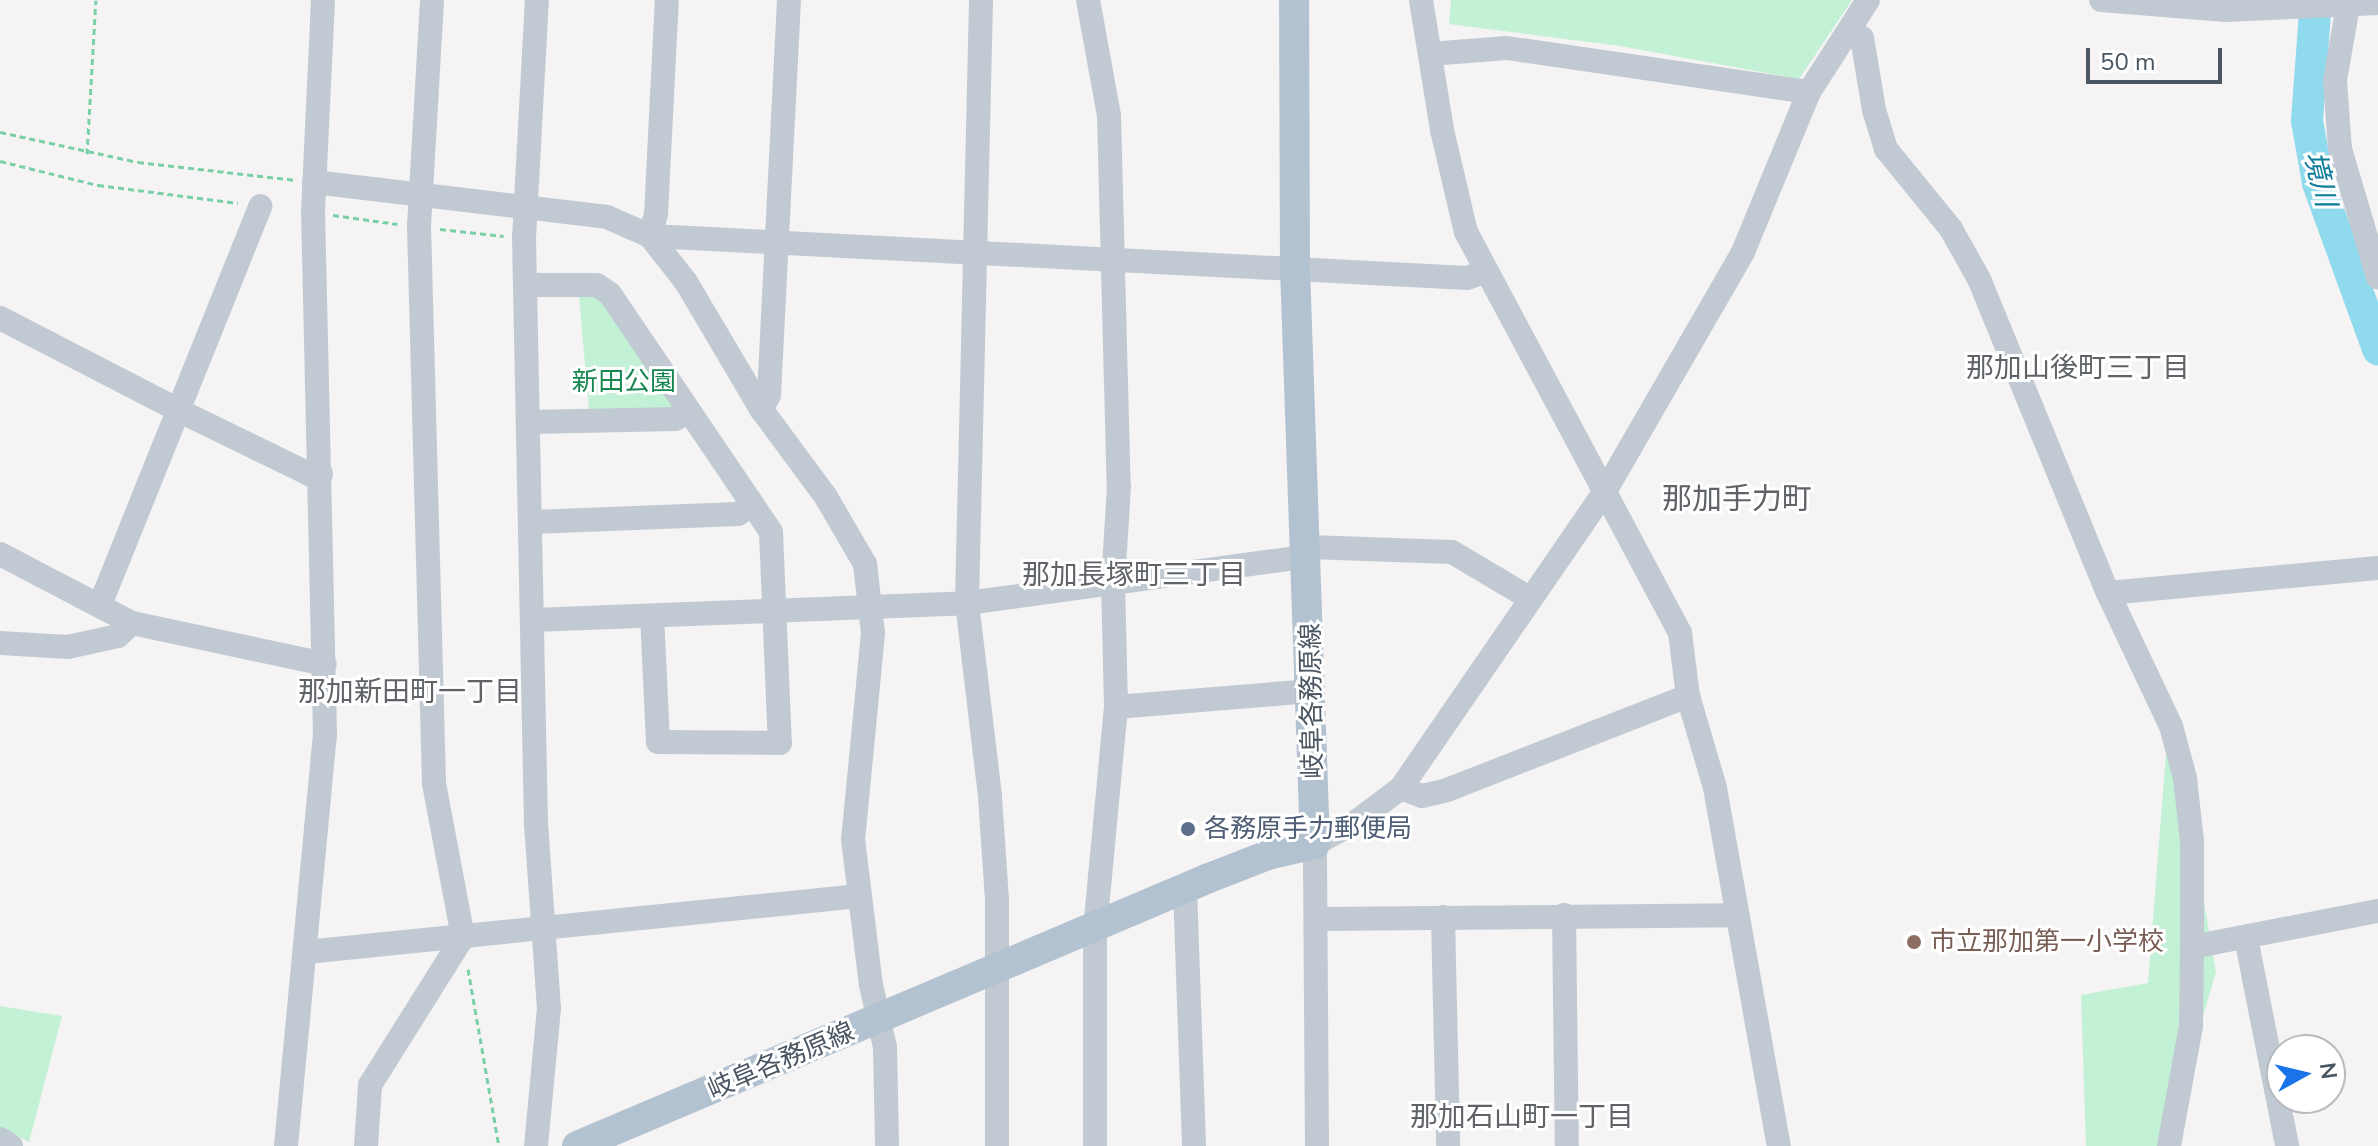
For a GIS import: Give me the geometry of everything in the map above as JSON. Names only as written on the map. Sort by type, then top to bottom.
[{"type":"main road","name":"岐阜各務原線","points":[[577,1146],[1185,888],[1268,855],[1315,844],[1308,552],[1295,269],[1294,0]]},
{"type":"street","points":[[286,1146],[325,735],[314,182],[323,0]]},
{"type":"street","points":[[366,1146],[370,1085],[463,937],[434,783],[419,226],[432,0]]},
{"type":"street","points":[[536,1146],[549,1009],[536,825],[525,209],[537,0]]},
{"type":"street","points":[[650,236],[656,214],[667,0]]},
{"type":"street","points":[[761,409],[769,395],[789,0]]},
{"type":"street","points":[[981,0],[967,603],[990,797],[997,1146]]},
{"type":"street","points":[[1088,0],[1109,116],[1119,487],[1113,582],[1116,707],[1095,928],[1095,1146]]},
{"type":"street","points":[[1421,0],[1466,232],[1484,272],[1680,633],[1688,696],[1715,788],[1735,915],[1779,1146]]},
{"type":"street","points":[[1317,1146],[1315,844],[1357,821],[1401,788],[1604,493],[1743,252],[1809,92],[1868,0]]},
{"type":"street","points":[[2101,0],[2226,10],[2378,3]]},
{"type":"street","points":[[2349,3],[2335,80],[2340,149],[2378,277]]},
{"type":"street","points":[[1850,29],[1862,38],[1886,149],[1951,229],[1979,279],[2108,593],[2171,726],[2185,778],[2192,841],[2192,947],[2191,1026],[2169,1146]]},
{"type":"street","points":[[1430,54],[1507,48],[1809,92]]},
{"type":"street","points":[[314,182],[607,217],[650,236],[1467,278],[1484,272]]},
{"type":"street","points":[[100,605],[260,206]]},
{"type":"street","points":[[650,236],[710,318],[761,409],[826,497],[865,564],[873,610],[853,839],[859,896],[881,1019],[887,1146]]},
{"type":"street","points":[[526,285],[597,285],[610,294],[771,532],[772,613],[780,743],[658,742],[652,616]]},
{"type":"street","points":[[0,318],[309,474],[321,474]]},
{"type":"street","points":[[530,422],[675,419],[689,412]]},
{"type":"street","points":[[532,522],[738,514],[752,505]]},
{"type":"street","points":[[533,620],[873,610],[967,603],[1308,552],[1452,552],[1531,599]]},
{"type":"street","points":[[0,554],[132,623],[325,664]]},
{"type":"street","points":[[2108,593],[2378,568]]},
{"type":"street","points":[[0,643],[68,647],[118,636],[132,623]]},
{"type":"street","points":[[1116,707],[1311,691]]},
{"type":"street","points":[[1401,788],[1422,796],[1447,790],[1688,696]]},
{"type":"street","points":[[1185,888],[1194,1146]]},
{"type":"street","points":[[306,952],[859,896]]},
{"type":"street","points":[[2192,947],[2378,911]]},
{"type":"street","points":[[1564,915],[1567,1146]]},
{"type":"street","points":[[1317,919],[1735,915]]},
{"type":"street","points":[[1443,917],[1448,1146]]},
{"type":"street","points":[[2246,938],[2287,1146]]},
{"type":"street","points":[[0,1139],[11,1146]]},
{"type":"path","points":[[87,154],[96,0]]},
{"type":"path","points":[[0,132],[87,154],[314,182]]},
{"type":"path","points":[[463,937],[499,1146]]},
{"type":"green space","points":[[1451,0],[1852,0],[1799,79],[1620,46],[1449,24]]},
{"type":"green space","name":"新田公園","points":[[578,285],[597,285],[689,412],[590,421]]},
{"type":"green space","points":[[2170,702],[2216,972],[2165,1146],[2086,1146],[2081,995],[2148,983]]},
{"type":"green space","points":[[0,1006],[62,1016],[29,1142],[0,1127]]},
{"type":"waterway","name":"境川","points":[[2316,0],[2307,121],[2318,183],[2378,349]]},
{"type":"place","name":"各務原手力郵便局","points":[[1188,829]]},
{"type":"place","name":"市立那加第一小学校","points":[[1914,942]]},
{"type":"district","name":"那加山後町三丁目","points":[[2078,368]]},
{"type":"district","name":"那加手力町","points":[[1737,500]]},
{"type":"district","name":"那加長塚町三丁目","points":[[1134,575]]},
{"type":"district","name":"那加新田町一丁目","points":[[410,692]]},
{"type":"district","name":"那加石山町一丁目","points":[[1522,1117]]}]
